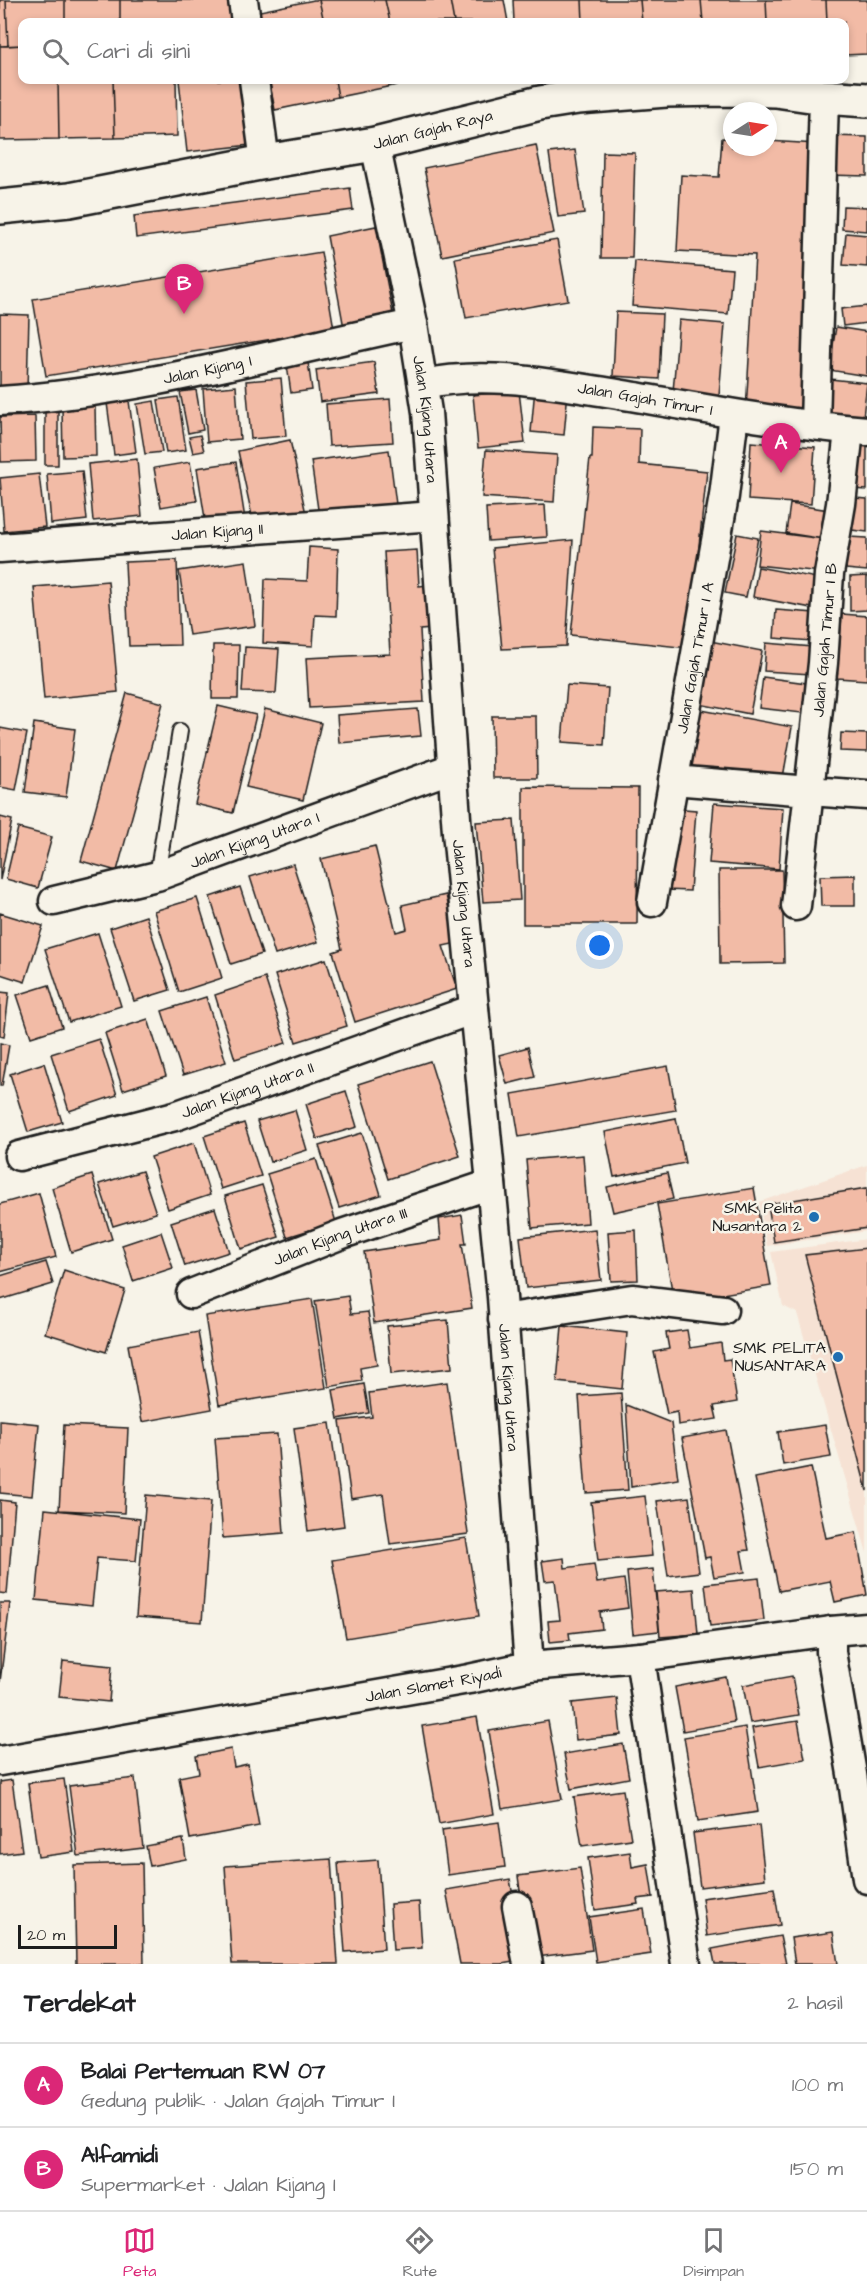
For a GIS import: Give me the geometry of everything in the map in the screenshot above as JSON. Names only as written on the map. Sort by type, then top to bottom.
[{"type":"main road","name":"Jalan Gajah Raya","points":[[0,207],[69,200],[265,162],[375,144],[540,103],[578,97],[666,90],[724,89],[776,90],[867,100]]},
{"type":"street","points":[[243,0],[245,18]]},
{"type":"street","points":[[255,84],[265,162]]},
{"type":"street","points":[[815,425],[824,97]]},
{"type":"street","name":"Jalan Kijang Utara","points":[[375,144],[413,324],[427,412],[452,768],[503,1319],[529,1666]]},
{"type":"street","name":"Jalan Kijang I","points":[[0,401],[143,384],[413,324]]},
{"type":"street","name":"Jalan Gajah Timur I","points":[[423,384],[450,378],[538,381],[734,415],[858,431]]},
{"type":"street","name":"Jalan Gajah Timur I A","points":[[652,902],[724,496],[734,415]]},
{"type":"street","name":"Jalan Gajah Timur I B","points":[[796,906],[824,663],[830,574],[841,504],[858,431]]},
{"type":"street","name":"Jalan Kijang II","points":[[0,548],[435,516]]},
{"type":"street","name":"Jalan Kijang Utara I","points":[[54,901],[157,876],[452,768]]},
{"type":"street","points":[[673,780],[867,795]]},
{"type":"street","name":"Jalan Kijang Utara II","points":[[19,1156],[176,1116],[474,1010]]},
{"type":"street","name":"Jalan Kijang Utara III","points":[[191,1294],[342,1234],[491,1184]]},
{"type":"street","points":[[503,1319],[632,1299],[723,1310]]},
{"type":"street","name":"Jalan Slamet Riyadi","points":[[0,1761],[458,1681],[529,1666],[640,1657],[867,1628]]},
{"type":"street","points":[[831,1631],[831,1652],[867,1879]]},
{"type":"street","points":[[640,1657],[686,1964]]},
{"type":"street","points":[[517,1906],[528,1964]]},
{"type":"lane","points":[[157,876],[180,731]]},
{"type":"shaded area","name":"SMK Pelita Nusantara 2","points":[[867,1165],[867,1231],[767,1246],[759,1202]]},
{"type":"shaded area","name":"SMK PELITA NUSANTARA","points":[[867,1239],[867,1553],[797,1313],[783,1306],[771,1252]]},
{"type":"building","points":[[0,0],[6,0],[8,46],[0,46]]},
{"type":"building","points":[[6,0],[65,0],[65,18],[18,18],[18,45],[8,46]]},
{"type":"building","points":[[65,0],[120,0],[120,18],[65,18]]},
{"type":"building","points":[[120,0],[232,0],[233,18],[120,18]]},
{"type":"building","points":[[319,0],[323,18],[256,18],[255,12]]},
{"type":"building","points":[[319,0],[385,0],[389,18],[323,18]]},
{"type":"building","points":[[385,0],[450,0],[453,18],[389,18]]},
{"type":"building","points":[[450,0],[504,0],[507,18],[453,18]]},
{"type":"building","points":[[513,0],[582,0],[583,18],[514,18]]},
{"type":"building","points":[[582,0],[640,0],[642,18],[583,18]]},
{"type":"building","points":[[640,0],[701,0],[703,18],[642,18]]},
{"type":"building","points":[[701,0],[766,0],[767,18],[703,18]]},
{"type":"building","points":[[766,0],[826,0],[827,18],[767,18]]},
{"type":"building","points":[[826,0],[867,0],[867,54],[849,55],[849,18],[827,18]]},
{"type":"building","points":[[18,45],[18,84],[58,84],[59,139],[0,140],[0,46]]},
{"type":"building","points":[[58,84],[113,84],[115,138],[59,139]]},
{"type":"building","points":[[113,84],[176,84],[177,136],[115,138]]},
{"type":"building","points":[[179,84],[243,84],[250,145],[187,152]]},
{"type":"building","points":[[270,84],[336,84],[338,97],[275,110]]},
{"type":"building","points":[[336,84],[402,84],[338,97]]},
{"type":"building","points":[[829,136],[867,137],[867,176],[828,175]]},
{"type":"building","points":[[722,138],[723,156],[777,156],[777,142],[817,144],[801,415],[746,411],[755,255],[677,251],[681,175],[719,177]]},
{"type":"building","points":[[536,145],[554,233],[442,256],[424,168]]},
{"type":"building","points":[[575,150],[584,214],[558,217],[549,153]]},
{"type":"building","points":[[603,152],[635,153],[632,258],[601,258]]},
{"type":"building","points":[[350,188],[353,210],[136,238],[134,216]]},
{"type":"building","points":[[843,206],[867,207],[867,231],[842,229]]},
{"type":"building","points":[[376,226],[394,319],[344,328],[327,236]]},
{"type":"building","points":[[846,233],[867,235],[867,267],[843,265]]},
{"type":"building","points":[[557,240],[568,300],[466,318],[455,258]]},
{"type":"building","points":[[321,252],[334,329],[46,376],[33,299]]},
{"type":"building","points":[[635,261],[732,269],[728,314],[632,306]]},
{"type":"building","points":[[867,306],[867,323],[843,326],[841,309]]},
{"type":"building","points":[[616,312],[662,314],[659,379],[613,376]]},
{"type":"building","points":[[0,314],[29,315],[27,390],[0,389]]},
{"type":"building","points":[[679,320],[725,324],[719,396],[673,392]]},
{"type":"building","points":[[836,327],[867,332],[867,376],[829,370]]},
{"type":"building","points":[[308,362],[312,390],[291,393],[287,365]]},
{"type":"building","points":[[374,362],[379,394],[320,402],[316,370]]},
{"type":"building","points":[[281,378],[286,436],[251,439],[246,381]]},
{"type":"building","points":[[830,379],[867,383],[863,417],[827,413]]},
{"type":"building","points":[[236,386],[240,439],[207,442],[203,389]]},
{"type":"building","points":[[535,388],[568,391],[564,435],[531,432]]},
{"type":"building","points":[[196,390],[203,430],[188,433],[180,392]]},
{"type":"building","points":[[519,391],[525,443],[478,448],[473,395]]},
{"type":"building","points":[[178,397],[186,450],[166,453],[158,400]]},
{"type":"building","points":[[390,399],[393,442],[329,446],[326,404]]},
{"type":"building","points":[[129,401],[136,452],[114,455],[107,403]]},
{"type":"building","points":[[154,401],[162,452],[145,454],[137,404]]},
{"type":"building","points":[[95,406],[96,456],[63,457],[62,407]]},
{"type":"building","points":[[45,411],[58,411],[58,465],[45,465]]},
{"type":"building","points":[[35,416],[36,461],[1,462],[0,417]]},
{"type":"building","points":[[593,427],[640,429],[639,464],[707,471],[688,648],[571,635],[590,458],[592,458]]},
{"type":"building","points":[[200,435],[204,451],[193,453],[189,437]]},
{"type":"building","points":[[855,439],[867,440],[867,490],[851,489]]},
{"type":"building","points":[[290,440],[306,514],[254,525],[238,451]]},
{"type":"building","points":[[751,442],[815,447],[811,504],[748,500]]},
{"type":"building","points":[[389,450],[397,512],[320,523],[311,461]]},
{"type":"building","points":[[486,450],[557,455],[554,502],[482,497]]},
{"type":"building","points":[[137,459],[142,516],[93,521],[88,464]]},
{"type":"building","points":[[190,462],[197,501],[161,507],[154,468]]},
{"type":"building","points":[[236,462],[245,519],[206,525],[197,468]]},
{"type":"building","points":[[82,471],[87,520],[51,524],[47,474]]},
{"type":"building","points":[[39,474],[45,527],[4,531],[0,478]]},
{"type":"building","points":[[854,498],[867,499],[867,532],[852,530]]},
{"type":"building","points":[[790,504],[829,510],[824,539],[786,533]]},
{"type":"building","points":[[545,505],[547,537],[488,541],[486,508]]},
{"type":"building","points":[[761,531],[824,539],[821,572],[757,565]]},
{"type":"building","points":[[737,534],[758,538],[746,597],[725,593]]},
{"type":"building","points":[[848,537],[867,538],[867,571],[846,569]]},
{"type":"building","points":[[573,540],[566,646],[502,649],[492,548]]},
{"type":"building","points":[[309,547],[338,549],[336,616],[315,615],[313,646],[263,643],[265,579],[307,581]]},
{"type":"building","points":[[417,550],[419,586],[429,585],[432,629],[420,630],[424,702],[309,708],[306,658],[390,654],[384,552]]},
{"type":"building","points":[[177,560],[180,645],[129,646],[125,562]]},
{"type":"building","points":[[246,561],[255,626],[189,635],[179,571]]},
{"type":"building","points":[[758,567],[817,578],[812,608],[753,597]]},
{"type":"building","points":[[867,576],[867,610],[850,611],[850,577]]},
{"type":"building","points":[[108,581],[118,692],[44,699],[34,587]]},
{"type":"building","points":[[776,610],[815,613],[812,641],[774,638]]},
{"type":"building","points":[[842,614],[867,616],[867,680],[837,678]]},
{"type":"building","points":[[710,641],[762,651],[750,714],[699,704]]},
{"type":"building","points":[[766,643],[813,647],[811,674],[764,671]]},
{"type":"building","points":[[213,645],[239,645],[238,699],[212,699]]},
{"type":"building","points":[[245,647],[279,649],[276,693],[242,692]]},
{"type":"building","points":[[763,677],[806,683],[802,713],[759,708]]},
{"type":"building","points":[[567,685],[608,688],[604,745],[562,742]]},
{"type":"building","points":[[127,693],[163,703],[117,871],[81,861]]},
{"type":"building","points":[[218,706],[256,715],[233,813],[195,804]]},
{"type":"building","points":[[265,709],[321,723],[303,800],[246,787]]},
{"type":"building","points":[[418,709],[421,736],[339,743],[337,715]]},
{"type":"building","points":[[696,709],[792,727],[782,783],[686,767]]},
{"type":"building","points":[[492,716],[536,716],[537,778],[493,778]]},
{"type":"building","points":[[34,723],[75,729],[66,797],[25,792]]},
{"type":"building","points":[[0,728],[27,733],[16,790],[0,787]]},
{"type":"building","points":[[841,733],[867,734],[867,752],[840,751]]},
{"type":"building","points":[[523,787],[638,788],[637,924],[523,924]]},
{"type":"building","points":[[714,803],[783,808],[779,869],[709,863]]},
{"type":"building","points":[[672,808],[696,810],[690,891],[666,890]]},
{"type":"building","points":[[0,817],[12,820],[0,880]]},
{"type":"building","points":[[514,820],[520,900],[483,902],[476,822]]},
{"type":"building","points":[[18,828],[52,837],[38,888],[6,879]]},
{"type":"building","points":[[375,846],[396,932],[407,929],[402,905],[446,895],[457,943],[443,946],[457,989],[355,1022],[333,952],[342,949],[321,859]]},
{"type":"building","points":[[293,864],[318,942],[275,955],[250,877]]},
{"type":"building","points":[[719,870],[782,870],[784,963],[720,964]]},
{"type":"building","points":[[855,875],[855,906],[821,906],[820,876]]},
{"type":"building","points":[[240,887],[262,954],[231,964],[210,897]]},
{"type":"building","points":[[197,898],[222,978],[179,992],[154,911]]},
{"type":"building","points":[[0,913],[43,926],[25,982],[0,974]]},
{"type":"building","points":[[146,916],[170,990],[134,1001],[110,928]]},
{"type":"building","points":[[98,933],[121,1006],[69,1022],[45,949]]},
{"type":"building","points":[[326,959],[347,1026],[296,1042],[275,975]]},
{"type":"building","points":[[265,978],[286,1043],[235,1059],[215,995]]},
{"type":"building","points":[[49,985],[62,1027],[31,1037],[17,995]]},
{"type":"building","points":[[0,992],[9,993],[4,1037],[0,1036]]},
{"type":"building","points":[[206,997],[226,1062],[183,1075],[162,1011]]},
{"type":"building","points":[[148,1019],[166,1076],[123,1090],[105,1033]]},
{"type":"building","points":[[99,1039],[117,1095],[69,1111],[51,1054]]},
{"type":"building","points":[[0,1043],[9,1045],[2,1086],[0,1086]]},
{"type":"building","points":[[528,1047],[535,1077],[507,1084],[499,1055]]},
{"type":"building","points":[[430,1061],[460,1156],[388,1179],[358,1084]]},
{"type":"building","points":[[44,1063],[62,1122],[28,1132],[10,1074]]},
{"type":"building","points":[[668,1066],[676,1110],[519,1137],[512,1094]]},
{"type":"building","points":[[346,1091],[357,1127],[317,1139],[306,1104]]},
{"type":"building","points":[[295,1110],[307,1150],[270,1162],[257,1121]]},
{"type":"building","points":[[676,1118],[685,1163],[614,1177],[605,1132]]},
{"type":"building","points":[[244,1123],[261,1176],[221,1189],[204,1136]]},
{"type":"building","points":[[362,1133],[381,1195],[339,1208],[319,1146]]},
{"type":"building","points":[[194,1143],[210,1195],[168,1209],[151,1157]]},
{"type":"building","points":[[583,1155],[588,1223],[532,1228],[526,1160]]},
{"type":"building","points":[[316,1159],[336,1222],[287,1237],[267,1174]]},
{"type":"building","points":[[142,1171],[156,1213],[113,1226],[99,1184]]},
{"type":"building","points":[[667,1173],[673,1199],[613,1212],[607,1187]]},
{"type":"building","points":[[92,1175],[112,1239],[71,1252],[52,1188]]},
{"type":"building","points":[[262,1185],[279,1237],[241,1249],[225,1196]]},
{"type":"building","points":[[754,1188],[771,1286],[674,1302],[657,1204]]},
{"type":"building","name":"SMK Pelita Nusantara 2","points":[[867,1188],[867,1228],[774,1242],[768,1204]]},
{"type":"building","points":[[39,1193],[56,1257],[0,1272],[0,1204]]},
{"type":"building","points":[[215,1208],[229,1252],[185,1266],[171,1222]]},
{"type":"building","points":[[462,1215],[466,1244],[462,1244],[472,1308],[374,1323],[364,1252],[441,1240],[439,1219]]},
{"type":"building","points":[[595,1229],[601,1280],[526,1288],[520,1237]]},
{"type":"building","points":[[636,1230],[638,1280],[611,1281],[608,1232]]},
{"type":"building","points":[[161,1232],[173,1268],[133,1281],[122,1245]]},
{"type":"building","points":[[867,1248],[867,1491],[805,1255]]},
{"type":"building","points":[[46,1262],[53,1284],[0,1300],[0,1276]]},
{"type":"building","points":[[64,1270],[125,1290],[106,1352],[45,1333]]},
{"type":"building","points":[[348,1296],[351,1314],[368,1312],[377,1365],[360,1368],[362,1381],[329,1387],[315,1301]]},
{"type":"building","points":[[312,1299],[326,1388],[219,1405],[205,1316]]},
{"type":"building","points":[[448,1320],[452,1368],[391,1374],[387,1326]]},
{"type":"building","points":[[562,1326],[627,1333],[622,1389],[557,1382]]},
{"type":"building","points":[[687,1330],[690,1348],[721,1343],[723,1360],[730,1359],[737,1402],[714,1406],[717,1419],[678,1425],[677,1412],[667,1414],[654,1352],[669,1349],[666,1333]]},
{"type":"building","points":[[198,1332],[212,1409],[142,1422],[128,1345]]},
{"type":"building","points":[[447,1382],[468,1534],[390,1544],[383,1494],[351,1499],[340,1421],[372,1417],[369,1393]]},
{"type":"building","points":[[364,1384],[369,1413],[338,1419],[333,1390]]},
{"type":"building","points":[[621,1393],[628,1490],[586,1493],[579,1396]]},
{"type":"building","points":[[626,1405],[671,1423],[678,1479],[631,1487]]},
{"type":"building","points":[[0,1420],[39,1424],[32,1496],[0,1493]]},
{"type":"building","points":[[330,1423],[344,1526],[308,1531],[294,1428]]},
{"type":"building","points":[[64,1425],[128,1428],[124,1513],[59,1510]]},
{"type":"building","points":[[825,1425],[831,1457],[783,1465],[778,1432]]},
{"type":"building","points":[[726,1430],[749,1550],[741,1551],[745,1572],[714,1577],[710,1557],[705,1558],[682,1438]]},
{"type":"building","points":[[277,1434],[284,1533],[223,1538],[215,1438]]},
{"type":"building","points":[[811,1467],[826,1538],[856,1532],[867,1595],[835,1602],[830,1581],[779,1591],[755,1478]]},
{"type":"building","points":[[146,1495],[211,1501],[202,1622],[136,1617]]},
{"type":"building","points":[[645,1496],[652,1556],[598,1561],[591,1502]]},
{"type":"building","points":[[689,1497],[699,1572],[668,1576],[657,1501]]},
{"type":"building","points":[[0,1500],[15,1502],[7,1594],[0,1593]]},
{"type":"building","points":[[45,1509],[140,1519],[136,1561],[97,1558],[92,1606],[36,1600]]},
{"type":"building","points":[[466,1538],[479,1616],[346,1638],[332,1560]]},
{"type":"building","points":[[564,1558],[565,1568],[594,1564],[597,1583],[624,1579],[628,1608],[600,1612],[602,1629],[569,1633],[570,1640],[550,1642],[548,1621],[560,1620],[555,1580],[545,1581],[542,1561]]},
{"type":"building","points":[[653,1569],[659,1631],[633,1634],[627,1572]]},
{"type":"building","points":[[759,1578],[764,1620],[710,1626],[705,1584]]},
{"type":"building","points":[[694,1589],[698,1634],[660,1637],[656,1592]]},
{"type":"building","points":[[0,1603],[10,1603],[0,1682]]},
{"type":"building","points":[[63,1661],[112,1666],[109,1702],[59,1697]]},
{"type":"building","points":[[792,1676],[799,1715],[750,1723],[743,1685]]},
{"type":"building","points":[[726,1677],[734,1722],[683,1731],[675,1687]]},
{"type":"building","points":[[617,1698],[621,1735],[576,1740],[572,1703]]},
{"type":"building","points":[[477,1717],[494,1814],[439,1824],[422,1726]]},
{"type":"building","points":[[548,1721],[562,1799],[502,1809],[489,1731]]},
{"type":"building","points":[[798,1721],[805,1759],[759,1767],[752,1728]]},
{"type":"building","points":[[745,1727],[758,1812],[698,1821],[684,1737]]},
{"type":"building","points":[[623,1744],[629,1778],[571,1789],[564,1754]]},
{"type":"building","points":[[231,1749],[234,1767],[248,1764],[259,1826],[190,1839],[179,1777],[199,1773],[196,1756]]},
{"type":"building","points":[[135,1778],[143,1848],[78,1856],[69,1786]]},
{"type":"building","points":[[64,1779],[74,1852],[38,1857],[28,1783]]},
{"type":"building","points":[[12,1780],[22,1851],[0,1854],[0,1782]]},
{"type":"building","points":[[623,1790],[631,1839],[582,1846],[574,1797]]},
{"type":"building","points":[[499,1822],[505,1867],[448,1875],[442,1830]]},
{"type":"building","points":[[759,1825],[765,1879],[700,1887],[693,1833]]},
{"type":"building","points":[[183,1839],[186,1859],[150,1866],[146,1846]]},
{"type":"building","points":[[630,1852],[632,1867],[648,1864],[653,1897],[637,1899],[638,1904],[595,1910],[588,1858]]},
{"type":"building","points":[[331,1859],[338,1964],[232,1964],[225,1866]]},
{"type":"building","points":[[378,1860],[384,1949],[345,1952],[338,1863]]},
{"type":"building","points":[[142,1863],[144,1964],[76,1964],[74,1865]]},
{"type":"building","points":[[580,1868],[592,1950],[529,1958],[518,1876]]},
{"type":"building","points":[[510,1879],[524,1960],[502,1964],[460,1964],[446,1890]]},
{"type":"building","points":[[774,1888],[780,1925],[707,1936],[702,1898]]},
{"type":"building","points":[[419,1902],[422,1948],[393,1950],[390,1904]]},
{"type":"building","points":[[644,1909],[651,1954],[596,1962],[589,1917]]},
{"type":"building","points":[[833,1932],[838,1964],[795,1964],[791,1938]]},
{"type":"building","points":[[780,1936],[786,1964],[715,1964],[712,1949]]},
{"type":"place","name":"Alfamidi","points":[[184,314]]},
{"type":"place","name":"Balai Pertemuan RW 07","points":[[781,473]]},
{"type":"place","name":"SMK Pelita Nusantara 2","points":[[814,1217]]},
{"type":"place","name":"SMK PELITA NUSANTARA","points":[[838,1357]]}]
